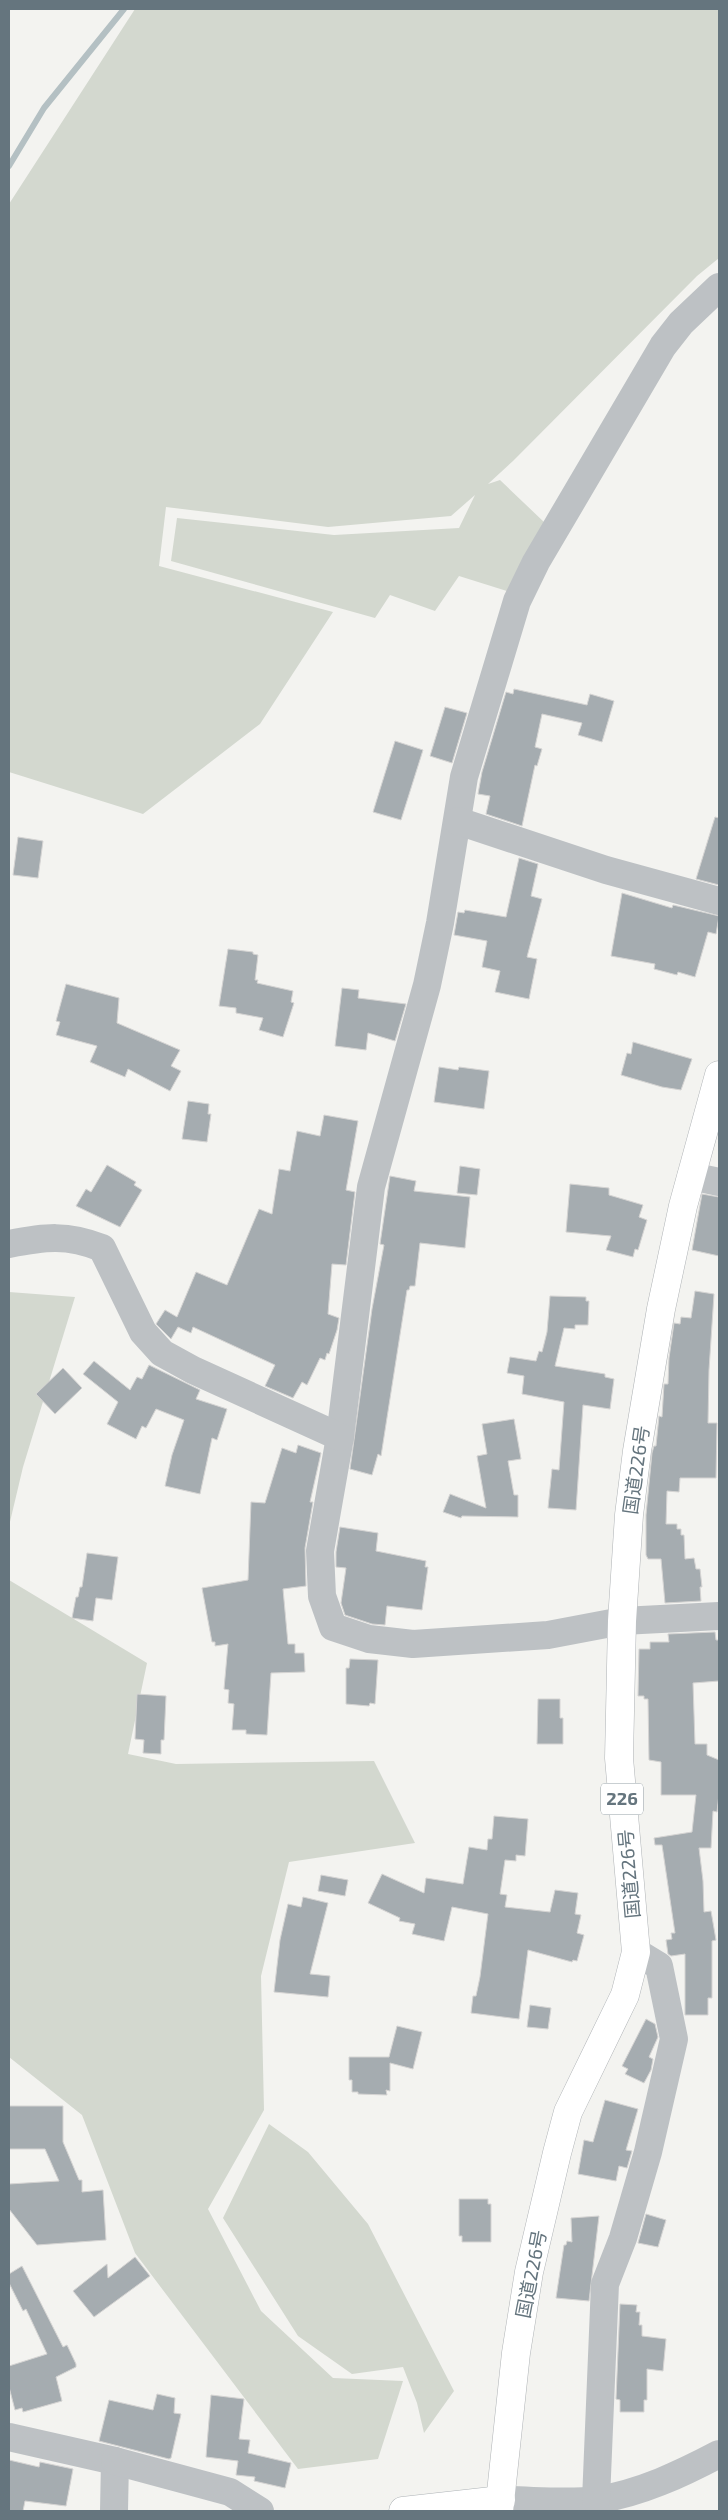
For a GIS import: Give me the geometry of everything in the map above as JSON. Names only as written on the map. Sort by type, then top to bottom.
[{"type":"main road","name":"国道226号","points":[[500,2506],[516,2353],[528,2281],[557,2153],[568,2112],[626,1995],[636,1952],[619,1758],[622,1621],[630,1515],[637,1451],[661,1309],[691,1176],[719,1075]]},
{"type":"main road","points":[[403,2511],[500,2506]]},
{"type":"street","points":[[719,287],[681,323],[663,346],[536,562],[517,601],[464,777],[458,821],[427,985],[371,1187],[340,1437],[320,1551],[322,1596],[333,1627],[370,1639],[413,1644],[548,1635],[622,1621],[719,1616]]},
{"type":"street","points":[[458,821],[606,870],[719,901]]},
{"type":"street","points":[[691,1176],[719,1182]]},
{"type":"street","points":[[9,1244],[55,1237],[72,1238],[102,1248],[143,1332],[162,1353],[193,1370],[340,1437]]},
{"type":"street","points":[[596,2500],[605,2284],[623,2238],[648,2152],[674,2039],[659,1966],[636,1952]]},
{"type":"street","points":[[9,2437],[115,2461],[230,2492],[260,2511]]},
{"type":"street","points":[[500,2506],[596,2500],[632,2492],[674,2478],[719,2454]]},
{"type":"street","points":[[114,2511],[115,2461]]},
{"type":"shaded area","points":[[135,9],[719,9],[719,258],[697,276],[488,484],[500,480],[545,523],[516,594],[459,576],[435,611],[390,595],[375,618],[171,561],[177,518],[334,535],[459,528],[475,495],[451,516],[328,527],[166,507],[159,566],[333,612],[260,724],[143,814],[9,772],[9,204]]},
{"type":"shaded area","points":[[9,1292],[75,1297],[23,1467],[9,1526]]},
{"type":"shaded area","points":[[9,1580],[147,1663],[128,1754],[176,1764],[374,1761],[415,1843],[289,1862],[261,1976],[264,2110],[208,2209],[261,2311],[333,2378],[403,2381],[378,2459],[298,2469],[135,2253],[82,2115],[9,2057]]},
{"type":"shaded area","points":[[269,2124],[308,2152],[368,2224],[454,2391],[424,2433],[417,2403],[403,2367],[352,2374],[298,2336],[223,2218]]},
{"type":"building","points":[[514,689],[587,705],[590,694],[614,701],[602,742],[578,735],[582,723],[542,714],[535,747],[542,749],[537,766],[535,765],[522,826],[486,814],[490,796],[478,794],[482,772],[506,692],[513,694]]},
{"type":"building","points":[[445,707],[467,713],[452,763],[430,756]]},
{"type":"building","points":[[395,741],[423,750],[401,820],[373,812]]},
{"type":"building","points":[[715,817],[719,818],[719,885],[696,879]]},
{"type":"building","points":[[18,837],[43,841],[38,878],[13,875]]},
{"type":"building","points":[[519,858],[538,864],[531,896],[542,899],[527,957],[537,959],[529,999],[495,992],[500,971],[482,967],[487,941],[454,935],[458,912],[464,913],[465,910],[506,917]]},
{"type":"building","points":[[622,893],[672,908],[673,905],[719,916],[716,934],[708,932],[695,977],[678,972],[677,975],[654,969],[655,964],[611,956]]},
{"type":"building","points":[[228,949],[253,952],[253,954],[258,955],[255,980],[258,980],[257,983],[293,991],[291,1002],[294,1003],[283,1037],[259,1030],[263,1018],[236,1013],[236,1008],[219,1006]]},
{"type":"building","points":[[66,984],[119,998],[117,1023],[180,1050],[171,1066],[181,1071],[170,1091],[128,1069],[125,1077],[90,1062],[97,1046],[56,1035],[60,1022],[56,1021]]},
{"type":"building","points":[[342,988],[359,990],[358,998],[406,1004],[395,1041],[368,1033],[366,1050],[335,1046]]},
{"type":"building","points":[[633,1042],[692,1059],[681,1090],[662,1087],[621,1075],[627,1053],[631,1054]]},
{"type":"building","points":[[439,1067],[458,1070],[459,1067],[489,1071],[484,1109],[434,1102]]},
{"type":"building","points":[[188,1101],[209,1104],[208,1114],[211,1114],[207,1142],[182,1139]]},
{"type":"building","points":[[324,1115],[358,1121],[346,1190],[355,1192],[346,1265],[332,1264],[328,1314],[339,1318],[337,1330],[329,1354],[327,1353],[325,1360],[320,1358],[307,1385],[302,1382],[293,1398],[265,1386],[275,1365],[193,1327],[191,1333],[178,1327],[171,1339],[156,1324],[165,1310],[177,1317],[196,1272],[227,1285],[259,1209],[272,1214],[279,1169],[290,1171],[297,1131],[320,1136]]},
{"type":"building","points":[[107,1165],[136,1182],[134,1185],[142,1190],[120,1227],[76,1206],[86,1189],[91,1192]]},
{"type":"building","points":[[460,1166],[480,1169],[477,1195],[457,1193]]},
{"type":"building","points":[[390,1176],[416,1181],[414,1191],[470,1197],[465,1248],[420,1243],[415,1286],[410,1286],[409,1290],[407,1290],[381,1456],[378,1454],[372,1475],[350,1469],[372,1309],[384,1245],[380,1244]]},
{"type":"building","points":[[570,1184],[609,1188],[609,1195],[643,1205],[639,1217],[647,1220],[638,1250],[635,1249],[633,1257],[606,1250],[611,1236],[566,1232]]},
{"type":"building","points":[[702,1194],[719,1197],[719,1256],[692,1250]]},
{"type":"building","points":[[695,1291],[714,1294],[708,1423],[717,1423],[716,1478],[680,1478],[679,1492],[667,1491],[666,1524],[677,1524],[677,1529],[681,1529],[681,1535],[684,1535],[685,1559],[694,1558],[696,1569],[700,1569],[702,1587],[700,1587],[701,1601],[665,1603],[661,1559],[648,1559],[646,1555],[646,1515],[652,1453],[654,1446],[656,1446],[659,1416],[662,1417],[664,1384],[668,1384],[669,1358],[674,1323],[680,1324],[681,1317],[691,1318]]},
{"type":"building","points":[[550,1296],[586,1297],[586,1301],[589,1301],[588,1325],[575,1325],[575,1329],[564,1328],[555,1366],[605,1374],[605,1377],[614,1379],[610,1409],[583,1405],[576,1510],[548,1508],[552,1469],[559,1470],[564,1402],[522,1394],[524,1376],[507,1373],[510,1357],[536,1361],[539,1351],[542,1352],[547,1332]]},
{"type":"building","points":[[94,1361],[130,1390],[137,1377],[142,1379],[149,1365],[200,1390],[196,1399],[227,1409],[217,1440],[212,1438],[200,1494],[165,1486],[172,1455],[184,1420],[156,1409],[146,1428],[142,1426],[136,1439],[107,1424],[118,1402],[83,1374]]},
{"type":"building","points":[[63,1368],[82,1388],[55,1414],[36,1394]]},
{"type":"building","points":[[514,1419],[521,1459],[508,1461],[514,1495],[518,1495],[518,1517],[462,1516],[461,1518],[443,1512],[450,1494],[486,1508],[477,1456],[487,1454],[482,1424]]},
{"type":"building","points":[[298,1445],[321,1453],[310,1502],[313,1502],[305,1548],[306,1586],[283,1589],[288,1644],[295,1644],[295,1653],[304,1653],[305,1672],[271,1673],[267,1735],[246,1734],[246,1730],[232,1730],[234,1704],[228,1703],[229,1690],[224,1689],[228,1644],[215,1646],[215,1642],[212,1642],[202,1588],[248,1580],[251,1502],[265,1503],[282,1448],[296,1453]]},
{"type":"building","points":[[340,1527],[378,1533],[376,1551],[426,1561],[425,1567],[428,1567],[422,1610],[387,1606],[385,1625],[372,1624],[345,1615],[341,1603],[346,1568],[336,1567]]},
{"type":"building","points":[[87,1553],[118,1557],[112,1600],[96,1598],[93,1621],[72,1618],[76,1597],[78,1597],[80,1587],[82,1587]]},
{"type":"building","points":[[715,1632],[716,1640],[719,1640],[719,1681],[693,1683],[695,1744],[707,1744],[707,1755],[719,1760],[719,1794],[717,1812],[713,1811],[711,1848],[699,1848],[704,1912],[711,1911],[716,1940],[712,1941],[712,1998],[708,1998],[708,2015],[685,2015],[685,1954],[671,1956],[668,1954],[666,1940],[672,1939],[671,1933],[675,1933],[662,1845],[655,1845],[654,1838],[692,1832],[696,1795],[661,1795],[661,1762],[649,1760],[648,1699],[644,1699],[644,1696],[638,1696],[639,1649],[650,1649],[650,1642],[669,1642],[668,1634]]},
{"type":"building","points":[[350,1659],[378,1660],[375,1704],[370,1703],[369,1706],[346,1704],[346,1668],[349,1668]]},
{"type":"building","points":[[137,1694],[166,1696],[164,1740],[161,1740],[161,1754],[143,1753],[144,1740],[135,1739]]},
{"type":"building","points":[[538,1699],[560,1699],[560,1718],[563,1718],[563,1744],[537,1744]]},
{"type":"building","points":[[494,1816],[528,1819],[525,1856],[516,1855],[516,1861],[505,1860],[500,1894],[507,1895],[505,1907],[550,1912],[555,1890],[578,1893],[575,1914],[581,1915],[577,1933],[584,1935],[577,1961],[573,1960],[572,1962],[528,1950],[519,2019],[471,2013],[473,1996],[476,1996],[480,1977],[488,1914],[452,1907],[444,1941],[412,1934],[415,1924],[399,1921],[400,1918],[368,1903],[382,1874],[424,1893],[426,1878],[463,1884],[469,1847],[487,1850],[488,1839],[492,1839]]},
{"type":"building","points":[[321,1875],[348,1880],[345,1896],[318,1891]]},
{"type":"building","points":[[303,1897],[328,1903],[310,1974],[330,1976],[328,1997],[274,1992],[280,1940],[288,1904],[301,1907]]},
{"type":"building","points":[[530,2005],[551,2008],[548,2029],[527,2027]]},
{"type":"building","points":[[646,2019],[655,2024],[658,2037],[649,2057],[653,2059],[651,2070],[644,2083],[625,2074],[628,2069],[622,2066]]},
{"type":"building","points":[[397,2026],[422,2032],[413,2069],[390,2063],[390,2091],[386,2090],[387,2095],[352,2092],[352,2080],[349,2080],[349,2057],[389,2057]]},
{"type":"building","points":[[605,2100],[638,2109],[626,2150],[632,2151],[627,2168],[619,2166],[616,2181],[578,2174],[584,2140],[593,2142]]},
{"type":"building","points":[[9,2106],[63,2106],[63,2142],[79,2180],[82,2180],[82,2192],[103,2190],[106,2240],[37,2245],[9,2209],[9,2184],[59,2181],[45,2149],[9,2149]]},
{"type":"building","points":[[459,2199],[488,2199],[488,2204],[491,2204],[491,2242],[462,2242],[462,2236],[459,2236]]},
{"type":"building","points":[[646,2214],[666,2220],[658,2247],[638,2243]]},
{"type":"building","points":[[599,2216],[589,2301],[556,2298],[564,2245],[566,2245],[567,2241],[572,2242],[571,2218]]},
{"type":"building","points":[[135,2257],[150,2276],[94,2317],[73,2291],[107,2264],[108,2278]]},
{"type":"building","points":[[22,2266],[63,2347],[67,2345],[76,2364],[76,2367],[56,2377],[62,2401],[23,2412],[22,2408],[15,2410],[9,2387],[9,2366],[47,2354],[26,2309],[23,2311],[9,2283],[9,2274]]},
{"type":"building","points":[[620,2304],[637,2305],[636,2312],[640,2312],[639,2325],[642,2325],[642,2336],[666,2339],[663,2371],[647,2369],[647,2400],[644,2400],[644,2412],[620,2412],[620,2400],[616,2399]]},
{"type":"building","points":[[157,2394],[175,2398],[174,2413],[181,2414],[171,2458],[99,2441],[109,2400],[153,2410]]},
{"type":"building","points":[[211,2395],[244,2399],[239,2439],[250,2440],[248,2453],[291,2463],[285,2488],[254,2481],[255,2477],[236,2475],[238,2461],[206,2457]]},
{"type":"building","points":[[9,2460],[39,2467],[40,2462],[73,2469],[66,2506],[25,2501],[23,2511],[9,2511]]},
{"type":"waterway","points":[[9,166],[44,108],[124,9]]}]
